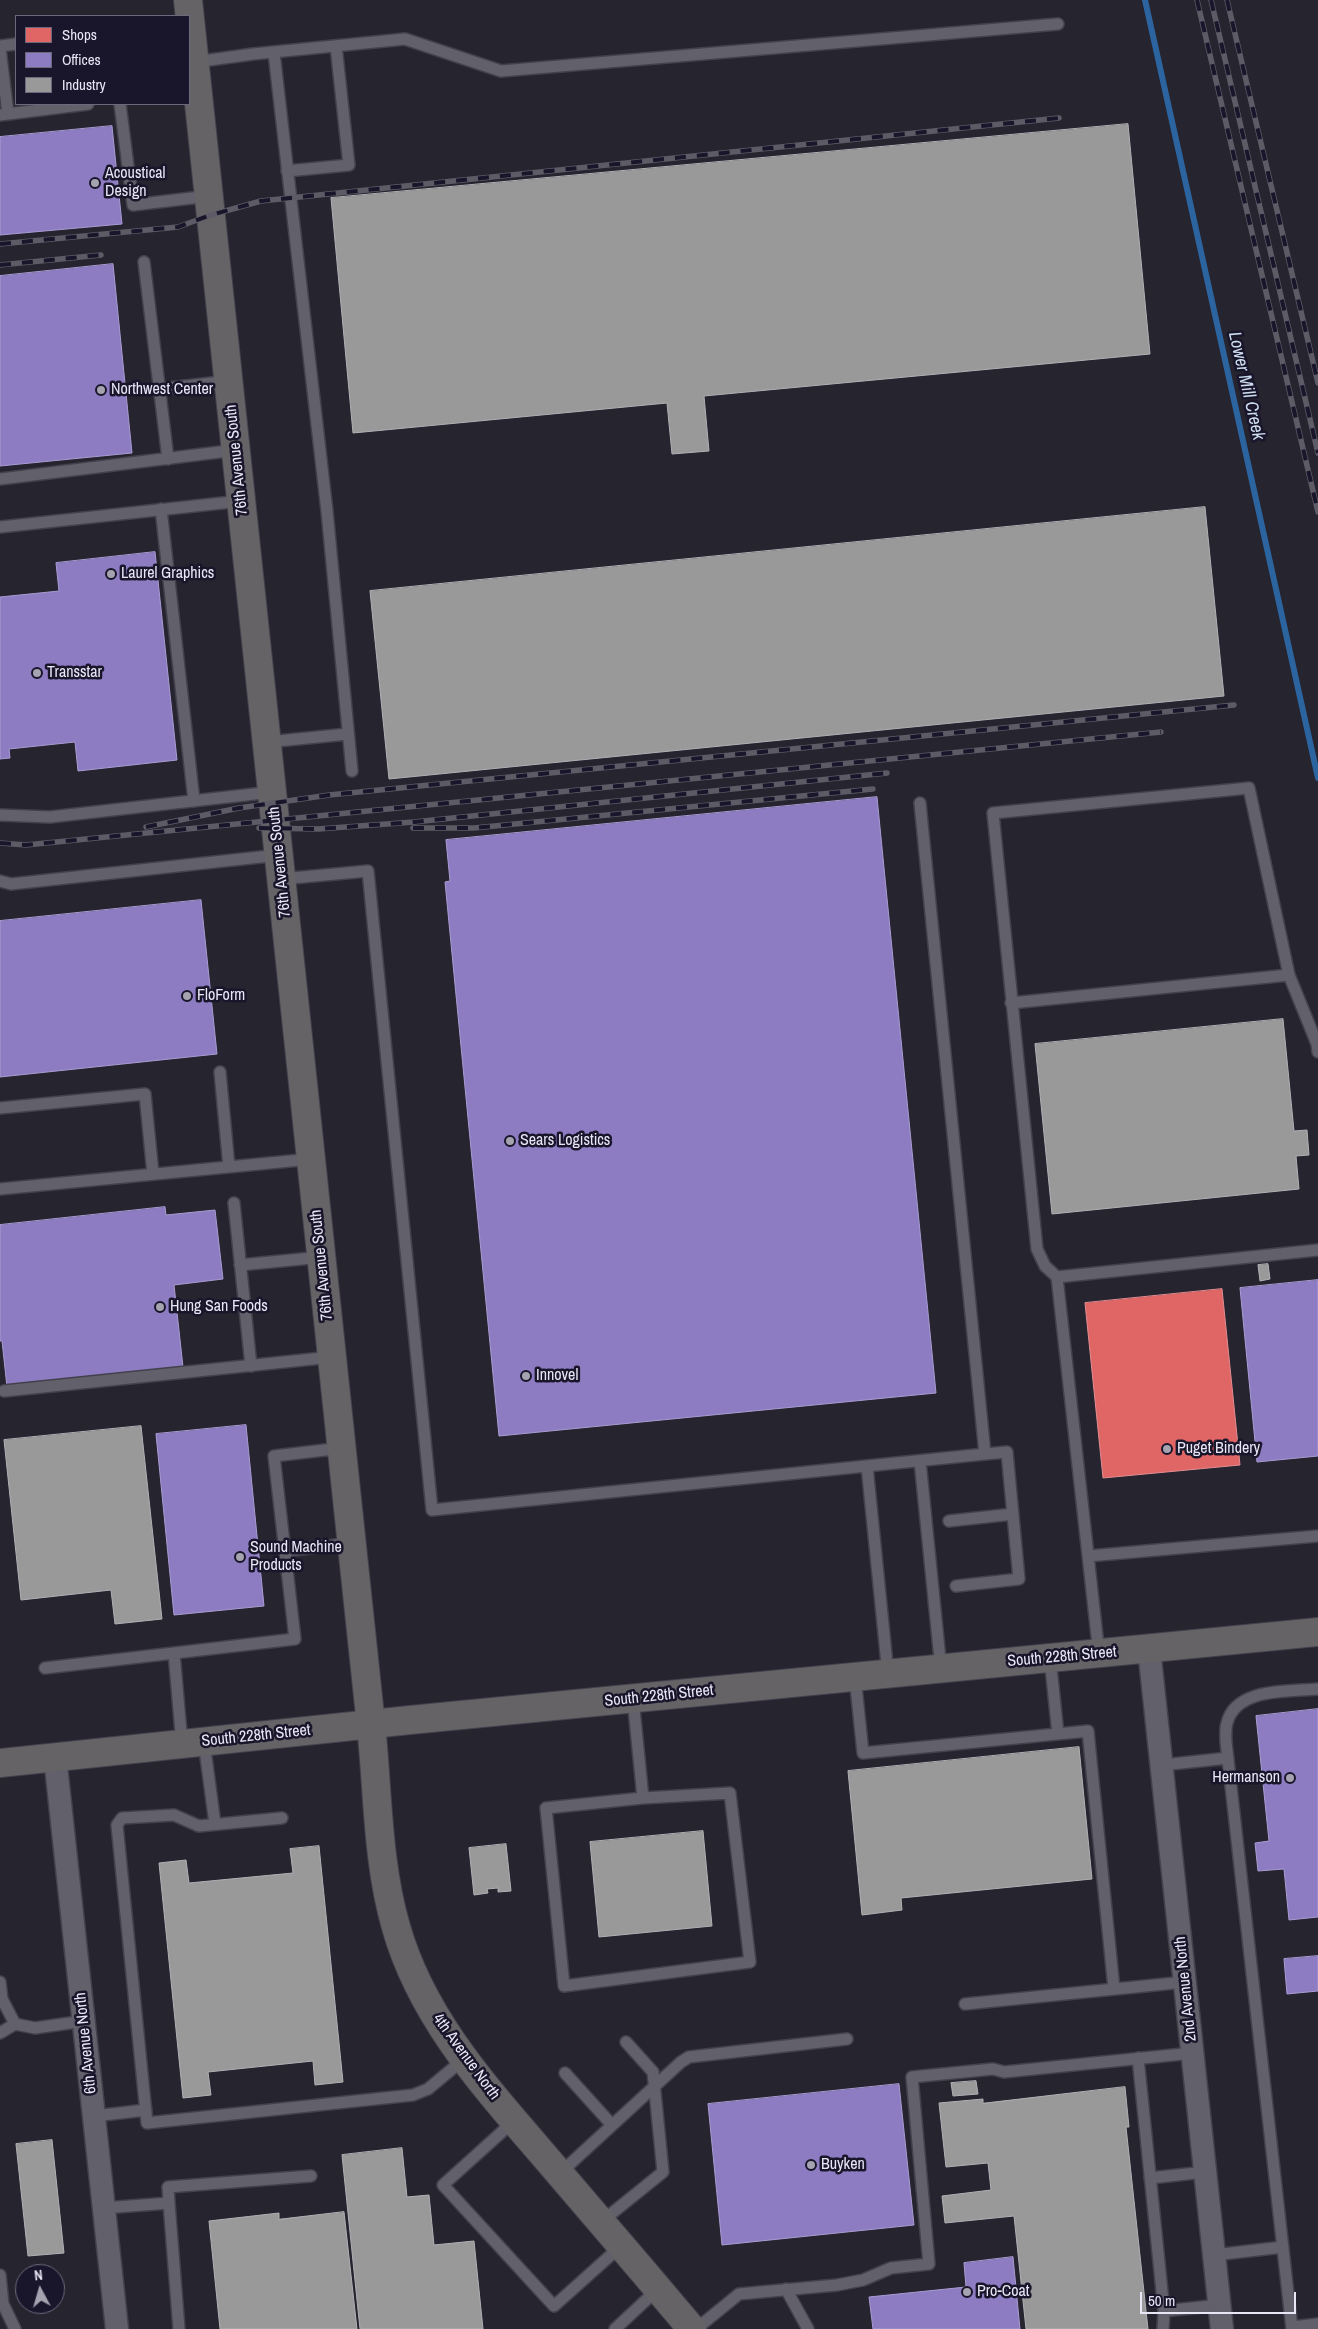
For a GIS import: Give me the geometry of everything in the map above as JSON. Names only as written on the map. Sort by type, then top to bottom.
[{"type":"street","name":"76th Avenue South","points":[[190,23],[195,62],[193,91],[209,196],[371,1725]]},
{"type":"street","name":"South 228th Street","points":[[0,1763],[1318,1632]]},
{"type":"street","name":"2nd Avenue North","points":[[1149,1649],[1222,2329]]},
{"type":"street","name":"4th Avenue North","points":[[371,1725],[385,1876],[396,1927],[413,1975],[438,2022],[464,2059],[514,2121],[694,2329]]},
{"type":"street","name":"6th Avenue North","points":[[55,1757],[117,2329]]},
{"type":"lane","points":[[195,62],[406,39],[501,71],[1058,24]]},
{"type":"lane","points":[[15,44],[0,47],[4,114],[80,105]]},
{"type":"lane","points":[[287,171],[349,165],[336,46]]},
{"type":"lane","points":[[274,53],[327,511],[352,771]]},
{"type":"lane","points":[[120,105],[133,205],[209,196]]},
{"type":"lane","points":[[144,262],[168,459]]},
{"type":"lane","points":[[160,390],[229,381]]},
{"type":"lane","points":[[0,479],[236,450]]},
{"type":"lane","points":[[0,527],[241,501]]},
{"type":"lane","points":[[161,510],[194,801]]},
{"type":"lane","points":[[267,742],[348,734]]},
{"type":"lane","points":[[1099,1654],[1057,1277],[1045,1266],[1036,1249],[993,814],[1249,788],[1289,975],[1317,1044],[1318,1052]]},
{"type":"lane","points":[[0,816],[50,817],[272,792]]},
{"type":"lane","points":[[920,803],[985,1454]]},
{"type":"lane","points":[[0,881],[11,884],[280,867],[368,871],[432,1510],[1007,1452],[1019,1580],[956,1586]]},
{"type":"lane","points":[[1011,1003],[1289,975]]},
{"type":"lane","points":[[220,1072],[229,1167]]},
{"type":"lane","points":[[0,1108],[145,1094],[153,1174]]},
{"type":"lane","points":[[0,1188],[311,1159]]},
{"type":"lane","points":[[234,1203],[251,1366]]},
{"type":"lane","points":[[1057,1277],[1318,1250]]},
{"type":"lane","points":[[240,1266],[322,1257]]},
{"type":"lane","points":[[4,1391],[332,1358]]},
{"type":"lane","points":[[45,1668],[295,1638],[274,1456],[342,1448]]},
{"type":"lane","points":[[920,1461],[941,1669]]},
{"type":"lane","points":[[867,1466],[888,1674]]},
{"type":"lane","points":[[949,1521],[1013,1514]]},
{"type":"lane","points":[[1088,1556],[1318,1536]]},
{"type":"lane","points":[[285,1551],[352,1543]]},
{"type":"lane","points":[[174,1653],[193,1743],[215,1824]]},
{"type":"lane","points":[[1050,1658],[1058,1734]]},
{"type":"lane","points":[[856,1677],[863,1753],[1088,1731],[1114,1989]]},
{"type":"lane","points":[[1318,1689],[1257,1696],[1238,1704],[1227,1723],[1228,1758],[1292,2328],[1318,2324]]},
{"type":"lane","points":[[633,1699],[643,1798]]},
{"type":"lane","points":[[1162,1765],[1228,1758]]},
{"type":"lane","points":[[730,1793],[750,1962],[564,1986],[546,1808],[643,1798],[730,1793]]},
{"type":"lane","points":[[282,1818],[199,1826],[174,1815],[122,1818],[117,1825],[147,2124],[413,2095],[428,2089],[464,2059]]},
{"type":"lane","points":[[0,1982],[2,1999],[15,2024]]},
{"type":"lane","points":[[965,2004],[1185,1982]]},
{"type":"lane","points":[[0,2033],[15,2024],[35,2028],[84,2021]]},
{"type":"lane","points":[[559,2174],[654,2086],[689,2057],[847,2039]]},
{"type":"lane","points":[[601,2222],[664,2172],[653,2072],[626,2042]]},
{"type":"lane","points":[[694,2329],[739,2294],[863,2280],[891,2268],[929,2264],[912,2077],[993,2070],[1004,2072],[1193,2053]]},
{"type":"lane","points":[[1138,2058],[1164,2311],[1163,2329]]},
{"type":"lane","points":[[565,2073],[612,2125]]},
{"type":"lane","points":[[94,2116],[146,2110]]},
{"type":"lane","points":[[514,2121],[444,2185],[554,2306],[621,2246]]},
{"type":"lane","points":[[1150,2178],[1205,2172]]},
{"type":"lane","points":[[179,2329],[168,2187],[311,2176]]},
{"type":"lane","points":[[104,2208],[169,2203]]},
{"type":"lane","points":[[1214,2255],[1283,2247]]},
{"type":"lane","points":[[0,2275],[3,2304],[15,2329]]},
{"type":"lane","points":[[615,2329],[658,2288]]},
{"type":"lane","points":[[786,2289],[808,2329]]},
{"type":"lane","points":[[1164,2311],[1220,2305]]},
{"type":"building: Shops","points":[[1222,1289],[1240,1465],[1103,1478],[1085,1303]]},
{"type":"building: Offices","points":[[112,126],[122,224],[0,235],[0,137]]},
{"type":"building: Offices","points":[[113,264],[132,453],[0,466],[0,276]]},
{"type":"building: Offices","points":[[155,552],[177,760],[78,771],[75,742],[9,749],[10,758],[0,759],[0,597],[59,591],[56,563]]},
{"type":"building: Offices","points":[[877,797],[936,1393],[499,1436],[445,882],[450,881],[446,840]]},
{"type":"building: Offices","points":[[201,900],[217,1054],[0,1077],[0,921]]},
{"type":"building: Offices","points":[[165,1207],[166,1215],[215,1210],[223,1279],[174,1285],[183,1367],[7,1387],[2,1341],[0,1341],[0,1225]]},
{"type":"building: Offices","points":[[1318,1280],[1318,1456],[1257,1462],[1240,1288]]},
{"type":"building: Offices","points":[[246,1425],[264,1606],[174,1615],[156,1434]]},
{"type":"building: Offices","name":"Hermanson","points":[[1318,1709],[1318,1917],[1289,1920],[1284,1869],[1258,1871],[1255,1843],[1269,1841],[1256,1716]]},
{"type":"building: Offices","points":[[1318,1956],[1318,1991],[1287,1994],[1284,1959]]},
{"type":"building: Offices","name":"Buyken","points":[[899,2084],[914,2225],[722,2245],[708,2104]]},
{"type":"building: Offices","name":"Pro-Coat","points":[[1013,2257],[1020,2329],[873,2329],[869,2297],[966,2287],[964,2263]]},
{"type":"building: Industry","points":[[1128,124],[1150,354],[704,396],[709,451],[672,454],[667,403],[353,433],[331,198]]},
{"type":"building: Industry","points":[[1205,507],[1224,696],[389,779],[370,591]]},
{"type":"building: Industry","points":[[1283,1019],[1294,1131],[1307,1130],[1309,1155],[1296,1156],[1299,1189],[1052,1214],[1035,1044]]},
{"type":"building: Industry","points":[[1268,1264],[1270,1279],[1260,1281],[1258,1265]]},
{"type":"building: Industry","points":[[141,1426],[162,1619],[115,1624],[111,1590],[21,1600],[4,1440]]},
{"type":"building: Industry","points":[[1079,1747],[1092,1879],[901,1898],[902,1910],[862,1915],[848,1771]]},
{"type":"building: Industry","points":[[703,1831],[712,1926],[599,1937],[590,1842]]},
{"type":"building: Industry","points":[[506,1844],[511,1891],[498,1892],[498,1888],[487,1889],[488,1893],[474,1895],[469,1848]]},
{"type":"building: Industry","points":[[319,1846],[343,2082],[315,2085],[313,2061],[208,2072],[211,2095],[183,2098],[159,1863],[186,1860],[189,1883],[293,1873],[290,1849]]},
{"type":"building: Industry","points":[[976,2081],[978,2094],[953,2096],[951,2083]]},
{"type":"building: Industry","points":[[1125,2087],[1129,2127],[1126,2127],[1148,2329],[1026,2329],[1014,2216],[945,2223],[942,2196],[991,2190],[988,2163],[946,2167],[939,2103],[983,2099],[983,2103]]},
{"type":"building: Industry","points":[[52,2140],[64,2253],[28,2256],[16,2144]]},
{"type":"building: Industry","points":[[402,2148],[407,2197],[429,2195],[434,2245],[474,2241],[483,2329],[360,2329],[342,2155]]},
{"type":"building: Industry","points":[[344,2212],[357,2329],[220,2329],[209,2221],[279,2213],[279,2219]]},
{"type":"waterway","name":"Lower Mill Creek","points":[[1145,0],[1318,778]]},
{"type":"railway","points":[[1197,0],[1318,512]]},
{"type":"railway","points":[[1211,0],[1318,453]]},
{"type":"railway","points":[[1227,0],[1318,383]]},
{"type":"railway","points":[[0,244],[178,227],[211,215],[261,201],[1059,118]]},
{"type":"railway","points":[[0,265],[101,255]]},
{"type":"railway","points":[[146,827],[239,808],[329,795],[1234,705]]},
{"type":"railway","points":[[0,843],[26,845],[1161,732]]},
{"type":"railway","points":[[259,828],[318,829],[414,822],[887,773]]},
{"type":"railway","points":[[413,828],[474,828],[873,789]]},
{"type":"place","name":"Acoustical Design","points":[[95,183]]},
{"type":"place","name":"Northwest Center","points":[[101,390]]},
{"type":"place","name":"Laurel Graphics","points":[[111,574]]},
{"type":"place","name":"Transstar","points":[[37,673]]},
{"type":"place","name":"FloForm","points":[[187,996]]},
{"type":"place","name":"Sears Logistics","points":[[510,1141]]},
{"type":"place","name":"Hung San Foods","points":[[160,1307]]},
{"type":"place","name":"Innovel","points":[[526,1376]]},
{"type":"place","name":"Puget Bindery","points":[[1167,1449]]},
{"type":"place","name":"Sound Machine Products","points":[[240,1557]]},
{"type":"place","name":"Hermanson","points":[[1290,1778]]},
{"type":"place","name":"Buyken","points":[[811,2165]]},
{"type":"place","name":"Pro-Coat","points":[[967,2292]]}]
